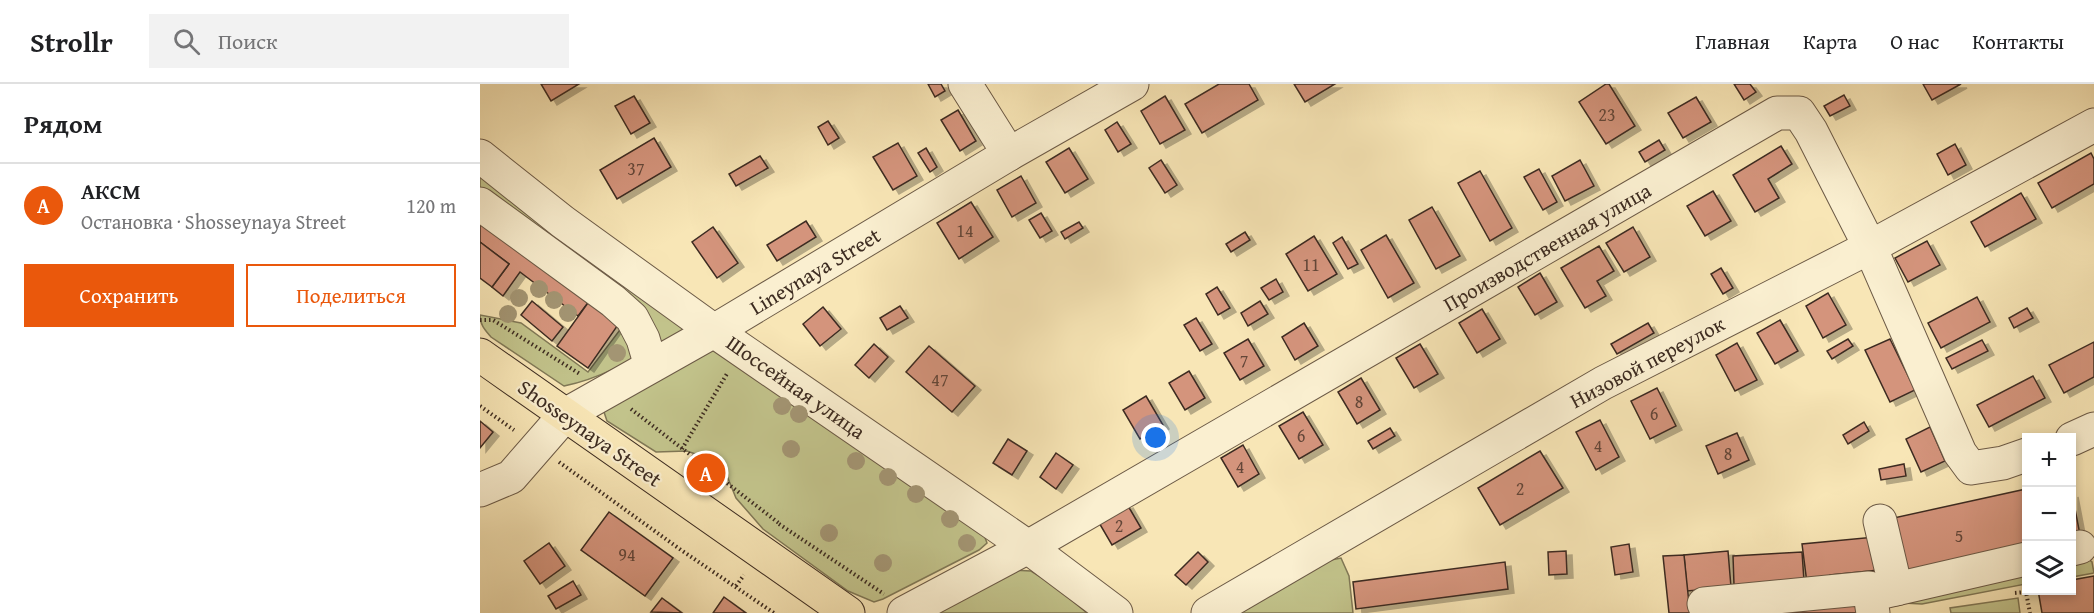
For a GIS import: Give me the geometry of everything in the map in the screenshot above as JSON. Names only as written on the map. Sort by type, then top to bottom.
[{"type":"main road","name":"Shosseynaya Street","points":[[480,356],[848,613]]},
{"type":"street","points":[[965,84],[1009,154]]},
{"type":"street","name":"Lineynaya Street","points":[[480,490],[511,477],[565,415],[714,331],[1009,154],[1132,84]]},
{"type":"street","name":"Производственная улица","points":[[904,613],[1028,547],[1777,113],[1799,113],[1811,131],[1870,247],[1960,453],[1971,468],[2003,463],[2022,456]]},
{"type":"street","name":"Низовой переулок","points":[[1208,613],[1603,383],[1870,247],[2094,125]]},
{"type":"street","name":"Шоссейная улица","points":[[480,156],[562,222],[714,331],[1028,547],[1116,613]]},
{"type":"street","points":[[480,204],[613,301],[632,318],[643,339],[651,366]]},
{"type":"street","points":[[2076,437],[2094,429]]},
{"type":"street","points":[[1879,599],[1880,521]]},
{"type":"street","points":[[1879,599],[2022,560]]},
{"type":"street","points":[[1704,604],[1869,588],[1879,599]]},
{"type":"path","points":[[480,320],[493,320],[505,326],[608,391],[780,524]]},
{"type":"path","points":[[682,449],[742,350]]},
{"type":"path","points":[[480,406],[681,550],[774,613]]},
{"type":"green space","points":[[480,168],[692,326],[614,369],[564,386],[491,337],[482,325],[480,315],[521,323],[588,372],[626,322],[480,214]]},
{"type":"green space","points":[[706,345],[984,535],[987,543],[979,550],[874,602],[848,591],[763,529],[736,498],[727,476],[701,456],[687,451],[656,452],[607,421],[603,409]]},
{"type":"green space","points":[[2081,553],[2092,562],[2094,573],[2076,576],[2076,554]]},
{"type":"green space","points":[[1341,558],[1349,576],[1353,613],[1232,613],[1326,561]]},
{"type":"green space","points":[[2022,565],[2022,585],[1922,604],[1903,603]]},
{"type":"green space","points":[[1012,570],[1031,571],[1055,586],[1087,613],[928,613]]},
{"type":"green space","points":[[2018,598],[2020,613],[1951,613],[1950,608]]},
{"type":"building","points":[[541,84],[579,84],[551,101]]},
{"type":"building","points":[[928,84],[941,84],[945,91],[935,97]]},
{"type":"building","points":[[1219,84],[1249,84],[1258,100],[1202,133],[1185,104]]},
{"type":"building","points":[[1294,84],[1335,84],[1305,102]]},
{"type":"building","points":[[1609,84],[1635,126],[1606,144],[1579,102]]},
{"type":"building","points":[[1734,84],[1750,84],[1756,92],[1744,100]]},
{"type":"building","points":[[1923,84],[1961,84],[1932,100]]},
{"type":"building","points":[[1844,95],[1850,106],[1830,116],[1824,106]]},
{"type":"building","points":[[634,96],[650,123],[631,134],[615,106]]},
{"type":"building","points":[[1165,96],[1185,130],[1160,144],[1141,111]]},
{"type":"building","points":[[1696,97],[1711,122],[1683,138],[1668,113]]},
{"type":"building","points":[[958,110],[976,141],[960,151],[941,120]]},
{"type":"building","points":[[828,121],[839,138],[828,145],[818,127]]},
{"type":"building","points":[[1117,122],[1131,144],[1118,152],[1105,130]]},
{"type":"building","points":[[654,138],[671,167],[617,199],[600,170]]},
{"type":"building","points":[[1659,140],[1665,150],[1645,162],[1639,152]]},
{"type":"building","points":[[898,143],[917,176],[893,190],[873,157]]},
{"type":"building","points":[[1955,144],[1966,165],[1948,175],[1937,154]]},
{"type":"building","points":[[1781,146],[1792,164],[1768,179],[1779,198],[1755,212],[1733,175]]},
{"type":"building","points":[[926,148],[937,167],[930,172],[918,153]]},
{"type":"building","points":[[1069,148],[1088,179],[1065,193],[1046,162]]},
{"type":"building","points":[[2091,153],[2094,159],[2094,184],[2052,208],[2038,183]]},
{"type":"building","points":[[760,156],[768,168],[736,186],[729,174]]},
{"type":"building","points":[[1161,160],[1177,185],[1165,193],[1149,168]]},
{"type":"building","points":[[1580,160],[1594,186],[1565,201],[1552,176]]},
{"type":"building","points":[[1539,169],[1557,202],[1543,210],[1524,177]]},
{"type":"building","points":[[1480,171],[1512,228],[1490,241],[1458,183]]},
{"type":"building","points":[[1021,176],[1036,203],[1012,217],[997,190]]},
{"type":"building","points":[[1713,191],[1731,221],[1705,236],[1687,206]]},
{"type":"building","points":[[2021,193],[2036,219],[1985,247],[1971,222]]},
{"type":"building","points":[[971,202],[993,237],[959,259],[937,223]]},
{"type":"building","points":[[1432,207],[1460,256],[1436,269],[1409,220]]},
{"type":"building","points":[[1041,213],[1052,231],[1040,238],[1029,220]]},
{"type":"building","points":[[480,219],[590,300],[578,316],[520,272],[503,296],[492,287],[509,264],[480,242]]},
{"type":"building","points":[[806,221],[816,237],[777,261],[767,245]]},
{"type":"building","points":[[1079,222],[1083,228],[1065,239],[1061,232]]},
{"type":"building","points":[[713,227],[738,263],[717,278],[692,242]]},
{"type":"building","points":[[1633,227],[1650,257],[1624,272],[1606,243]]},
{"type":"building","points":[[1245,232],[1250,240],[1231,252],[1226,244]]},
{"type":"building","points":[[1386,235],[1414,283],[1388,298],[1361,250]]},
{"type":"building","points":[[1314,236],[1337,274],[1308,291],[1286,254]]},
{"type":"building","points":[[1342,237],[1358,264],[1348,269],[1333,243]]},
{"type":"building","points":[[1927,241],[1940,265],[1908,282],[1895,258]]},
{"type":"building","points":[[480,242],[509,264],[492,287],[480,278]]},
{"type":"building","points":[[1599,246],[1614,271],[1597,281],[1606,296],[1585,308],[1561,268]]},
{"type":"building","points":[[1721,268],[1733,288],[1723,294],[1711,274]]},
{"type":"building","points":[[1540,273],[1557,302],[1535,315],[1518,287]]},
{"type":"building","points":[[1276,279],[1283,292],[1269,300],[1261,288]]},
{"type":"building","points":[[1217,287],[1230,308],[1218,315],[1206,294]]},
{"type":"building","points":[[1828,293],[1846,325],[1823,338],[1806,306]]},
{"type":"building","points":[[1977,297],[1990,322],[1941,348],[1928,323]]},
{"type":"building","points":[[590,300],[620,322],[588,368],[557,346]]},
{"type":"building","points":[[532,301],[563,327],[552,341],[521,315]]},
{"type":"building","points":[[1260,301],[1268,314],[1248,326],[1241,313]]},
{"type":"building","points":[[900,306],[908,318],[887,330],[880,318]]},
{"type":"building","points":[[823,307],[841,329],[820,346],[803,324]]},
{"type":"building","points":[[2027,308],[2033,318],[2014,328],[2009,318]]},
{"type":"building","points":[[1482,309],[1500,339],[1477,353],[1459,323]]},
{"type":"building","points":[[1196,318],[1212,344],[1200,351],[1184,325]]},
{"type":"building","points":[[1780,320],[1798,351],[1775,364],[1757,333]]},
{"type":"building","points":[[1304,323],[1318,346],[1295,360],[1282,337]]},
{"type":"building","points":[[1648,323],[1654,333],[1617,354],[1611,344]]},
{"type":"building","points":[[1248,339],[1264,366],[1240,380],[1224,353]]},
{"type":"building","points":[[1848,339],[1853,346],[1832,359],[1827,351]]},
{"type":"building","points":[[1890,339],[1915,390],[1890,402],[1865,350]]},
{"type":"building","points":[[1982,340],[1988,351],[1952,369],[1946,358]]},
{"type":"building","points":[[2094,342],[2094,377],[2064,393],[2049,365]]},
{"type":"building","points":[[1737,343],[1757,380],[1735,391],[1716,355]]},
{"type":"building","points":[[874,344],[888,357],[869,378],[855,365]]},
{"type":"building","points":[[1420,344],[1438,374],[1414,388],[1396,358]]},
{"type":"building","points":[[929,346],[975,386],[952,412],[906,372]]},
{"type":"building","points":[[1189,371],[1205,398],[1185,410],[1169,383]]},
{"type":"building","points":[[2033,376],[2045,398],[1989,427],[1977,405]]},
{"type":"building","points":[[1361,378],[1380,410],[1357,424],[1338,392]]},
{"type":"building","points":[[1657,388],[1676,426],[1650,439],[1631,401]]},
{"type":"building","points":[[1146,396],[1163,425],[1140,439],[1123,410]]},
{"type":"building","points":[[1303,412],[1323,445],[1299,459],[1279,426]]},
{"type":"building","points":[[1600,420],[1619,457],[1596,470],[1576,432]]},
{"type":"building","points":[[480,421],[493,432],[480,448]]},
{"type":"building","points":[[1864,422],[1869,431],[1848,444],[1843,435]]},
{"type":"building","points":[[1930,427],[1945,461],[1921,472],[1906,439]]},
{"type":"building","points":[[1390,428],[1395,436],[1373,449],[1368,441]]},
{"type":"building","points":[[1737,433],[1749,460],[1718,474],[1706,446]]},
{"type":"building","points":[[1008,439],[1027,451],[1012,475],[993,463]]},
{"type":"building","points":[[1243,445],[1259,474],[1238,487],[1221,458]]},
{"type":"building","points":[[1540,451],[1563,488],[1500,525],[1478,488]]},
{"type":"building","points":[[1056,453],[1073,465],[1056,489],[1040,477]]},
{"type":"building","points":[[1904,464],[1906,476],[1881,480],[1879,469]]},
{"type":"building","points":[[2022,490],[2022,553],[1901,579],[1889,519]]},
{"type":"building","points":[[1127,504],[1141,528],[1112,545],[1098,521]]},
{"type":"building","points":[[609,512],[673,558],[645,596],[581,550]]},
{"type":"building","points":[[2076,514],[2081,540],[2076,541]]},
{"type":"building","points":[[1875,537],[1879,570],[1830,575],[1808,591],[1802,544]]},
{"type":"building","points":[[549,543],[565,566],[540,584],[524,561]]},
{"type":"building","points":[[1629,544],[1633,572],[1615,575],[1611,547]]},
{"type":"building","points":[[1566,551],[1567,574],[1549,575],[1548,552]]},
{"type":"building","points":[[1728,551],[1731,587],[1687,591],[1684,555]]},
{"type":"building","points":[[1198,552],[1208,562],[1186,585],[1175,575]]},
{"type":"building","points":[[1802,552],[1804,581],[1734,585],[1733,556]]},
{"type":"building","points":[[1684,555],[1690,613],[1669,613],[1663,556]]},
{"type":"building","points":[[1505,562],[1508,589],[1356,609],[1353,582]]},
{"type":"building","points":[[2094,576],[2094,613],[2042,613],[2039,595],[2076,595],[2076,579]]},
{"type":"building","points":[[573,581],[581,595],[556,609],[548,596]]},
{"type":"building","points":[[724,597],[746,613],[713,613]]},
{"type":"building","points":[[662,598],[682,613],[651,612]]},
{"type":"building","points":[[1862,604],[1863,613],[1784,613]]},
{"type":"place","name":"АКСМ","points":[[706,473]]}]
